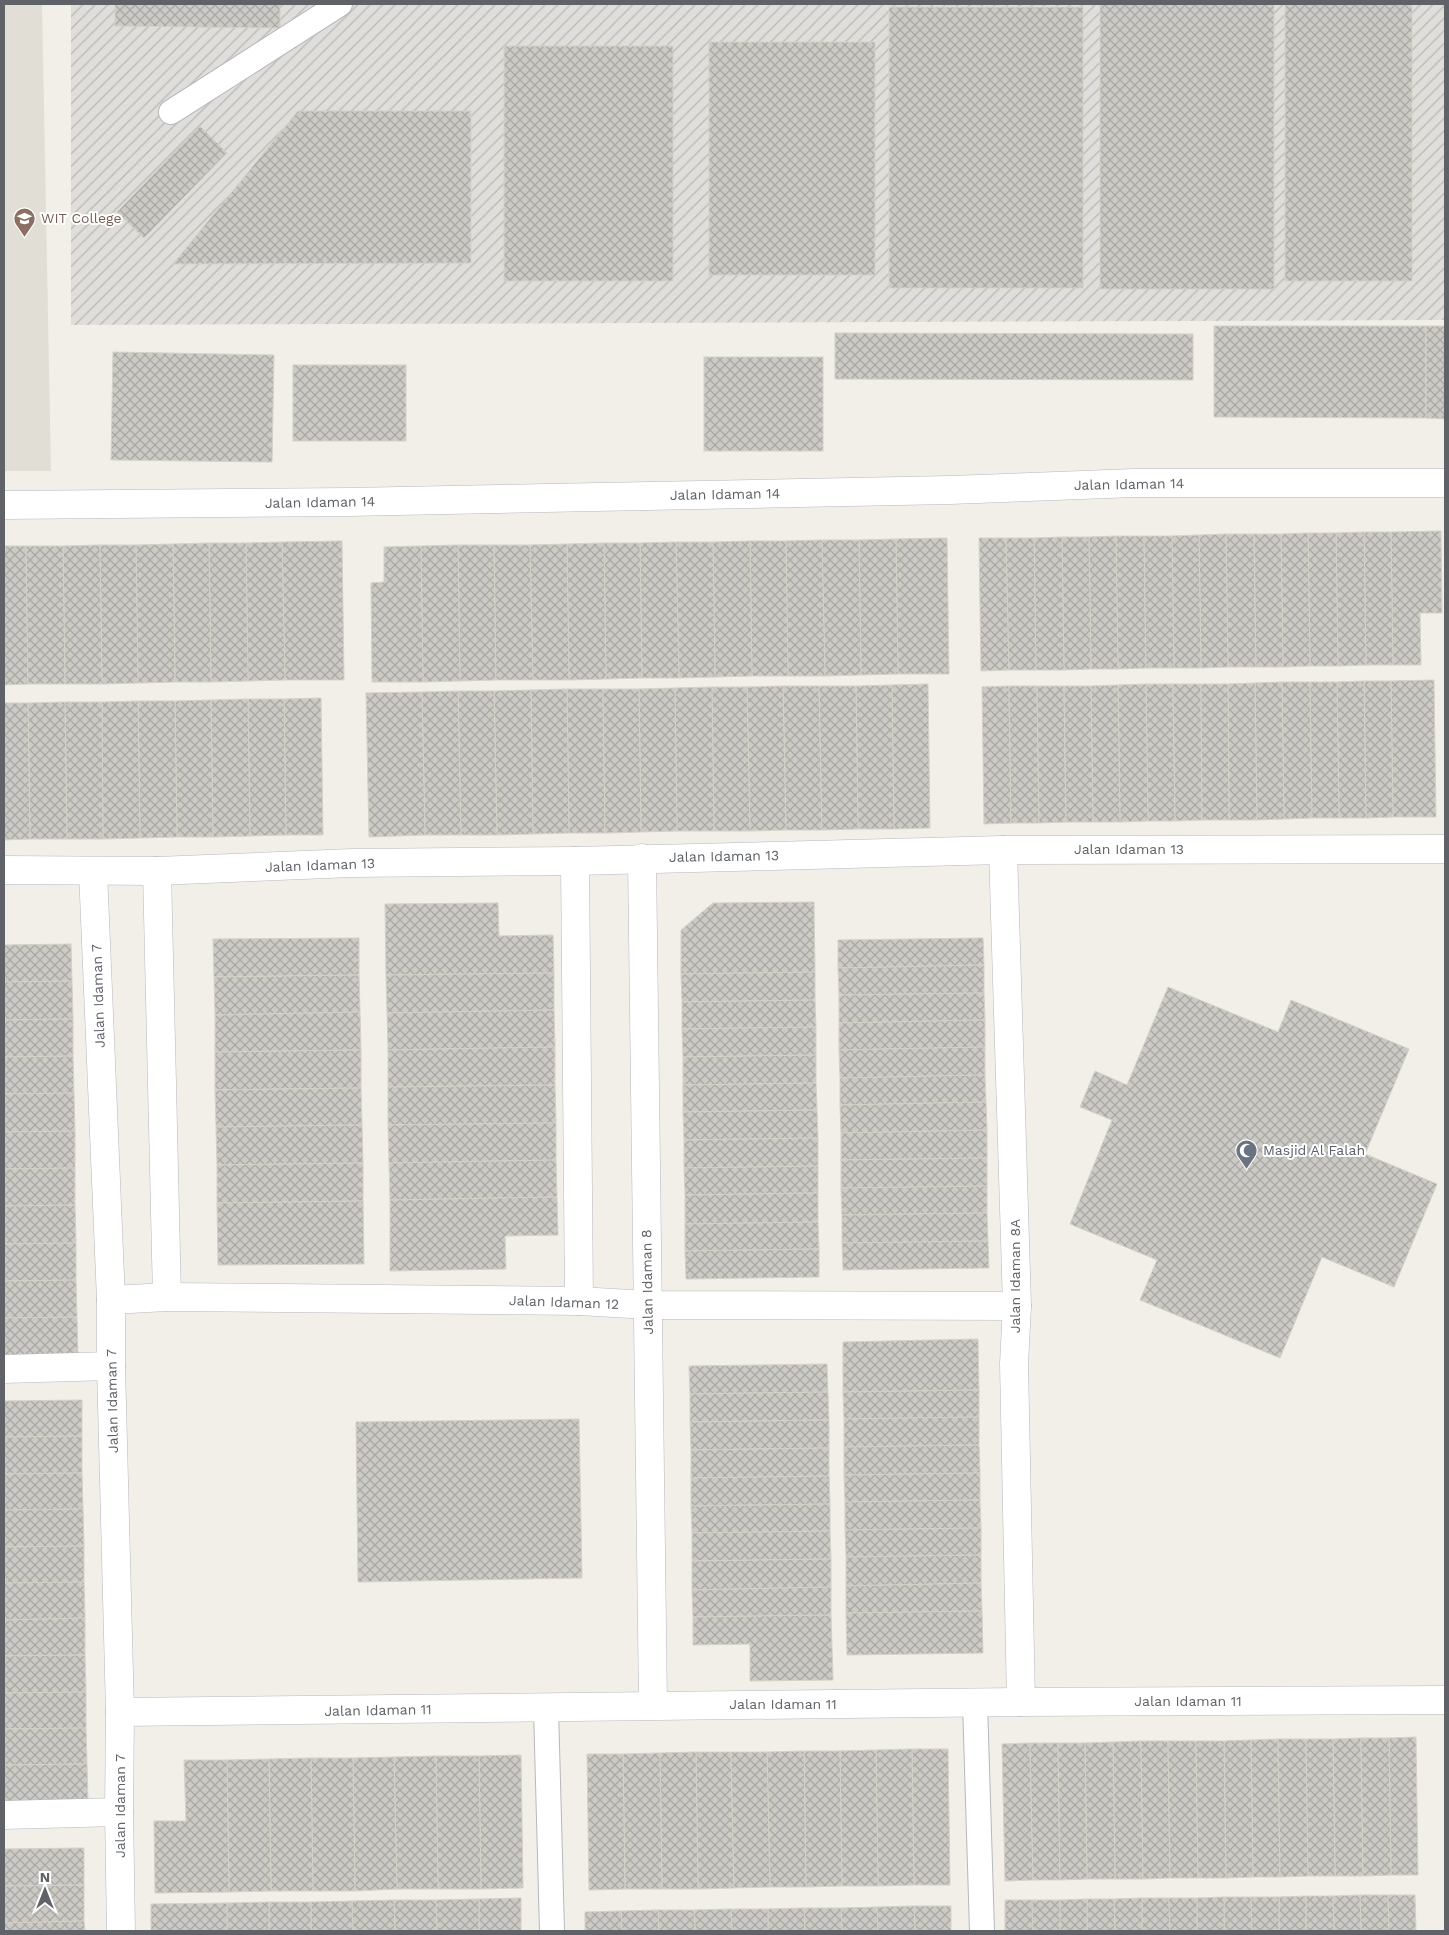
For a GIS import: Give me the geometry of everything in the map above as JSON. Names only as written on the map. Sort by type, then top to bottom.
[{"type":"street","name":"Jalan Idaman 14","points":[[4,505],[438,500],[940,490],[1134,483],[1445,483]]},
{"type":"street","name":"Jalan Idaman 13","points":[[4,870],[158,871],[352,863],[575,861],[1003,850],[1445,849]]},
{"type":"street","name":"Jalan Idaman 8A","points":[[1003,850],[1017,1306],[1014,1364],[1021,1702]]},
{"type":"street","name":"Jalan Idaman 8","points":[[642,858],[653,1705]]},
{"type":"street","points":[[575,861],[579,1302]]},
{"type":"street","name":"Jalan Idaman 7","points":[[93,871],[111,1300],[120,1712],[121,1931]]},
{"type":"street","points":[[158,871],[167,1297]]},
{"type":"street","name":"Jalan Idaman 12","points":[[111,1300],[167,1297],[579,1302],[648,1305],[1017,1306]]},
{"type":"street","points":[[4,1369],[111,1366]]},
{"type":"street","name":"Jalan Idaman 11","points":[[120,1712],[546,1708],[653,1705],[1445,1700]]},
{"type":"street","points":[[4,1815],[119,1812]]},
{"type":"lane","points":[[171,112],[340,4]]},
{"type":"lane","points":[[976,1703],[982,1931]]},
{"type":"lane","points":[[546,1708],[552,1931]]},
{"type":"shaded area","name":"WIT College","points":[[4,4],[42,4],[51,471],[4,471]]},
{"type":"shaded area","points":[[71,4],[1445,4],[1445,320],[71,325]]},
{"type":"building","points":[[115,4],[280,4],[280,28],[115,26]]},
{"type":"building","points":[[1100,4],[1274,4],[1274,289],[1100,289]]},
{"type":"building","points":[[1285,4],[1412,4],[1412,281],[1285,281]]},
{"type":"building","points":[[889,7],[1083,7],[1083,288],[889,288]]},
{"type":"building","points":[[709,42],[875,42],[875,275],[709,275]]},
{"type":"building","points":[[504,46],[673,46],[673,281],[504,281]]},
{"type":"building","points":[[298,111],[471,111],[471,263],[173,264]]},
{"type":"building","points":[[200,126],[227,153],[144,238],[117,212]]},
{"type":"building","points":[[1214,326],[1426,326],[1426,418],[1214,417]]},
{"type":"building","points":[[1426,326],[1445,326],[1445,419],[1426,418]]},
{"type":"building","points":[[835,333],[1193,334],[1193,380],[835,379]]},
{"type":"building","points":[[113,352],[274,355],[272,462],[111,460]]},
{"type":"building","points":[[704,357],[823,357],[823,451],[704,451]]},
{"type":"building","points":[[293,365],[406,365],[406,441],[293,441]]},
{"type":"building","points":[[1441,531],[1442,613],[1420,613],[1421,665],[1393,665],[1391,532]]},
{"type":"building","points":[[1364,532],[1391,532],[1393,665],[1366,665]]},
{"type":"building","points":[[1364,532],[1366,665],[1338,666],[1336,533]]},
{"type":"building","points":[[1308,533],[1336,533],[1338,666],[1310,666]]},
{"type":"building","points":[[1308,533],[1310,666],[1283,667],[1281,534]]},
{"type":"building","points":[[1226,534],[1254,534],[1256,667],[1228,667]]},
{"type":"building","points":[[1226,534],[1228,667],[1201,668],[1199,535]]},
{"type":"building","points":[[1254,534],[1281,534],[1283,667],[1256,667]]},
{"type":"building","points":[[1199,535],[1201,668],[1174,668],[1172,536]]},
{"type":"building","points":[[1116,536],[1144,536],[1146,668],[1118,669]]},
{"type":"building","points":[[1116,536],[1118,669],[1091,669],[1089,537]]},
{"type":"building","points":[[1144,536],[1172,536],[1174,668],[1146,668]]},
{"type":"building","points":[[1062,537],[1089,537],[1091,669],[1064,670]]},
{"type":"building","points":[[1062,537],[1064,670],[1036,670],[1034,538]]},
{"type":"building","points":[[947,538],[949,674],[898,674],[896,539]]},
{"type":"building","points":[[979,538],[1006,538],[1009,670],[981,671]]},
{"type":"building","points":[[1006,538],[1034,538],[1036,670],[1009,670]]},
{"type":"building","points":[[896,539],[898,674],[861,675],[859,540]]},
{"type":"building","points":[[822,540],[859,540],[861,675],[825,676]]},
{"type":"building","points":[[822,540],[825,676],[788,676],[786,541]]},
{"type":"building","points":[[342,541],[344,680],[285,680],[282,542]]},
{"type":"building","points":[[750,541],[786,541],[788,676],[752,676]]},
{"type":"building","points":[[750,541],[752,676],[715,677],[713,542]]},
{"type":"building","points":[[282,542],[285,680],[248,681],[246,543]]},
{"type":"building","points":[[676,542],[713,542],[715,677],[679,678]]},
{"type":"building","points":[[676,542],[679,678],[642,678],[640,543]]},
{"type":"building","points":[[209,543],[246,543],[248,681],[211,682]]},
{"type":"building","points":[[209,543],[211,682],[175,682],[173,544]]},
{"type":"building","points":[[604,543],[640,543],[642,678],[606,679]]},
{"type":"building","points":[[604,543],[606,679],[569,680],[567,544]]},
{"type":"building","points":[[173,544],[175,682],[138,683],[136,545]]},
{"type":"building","points":[[567,544],[569,680],[533,680],[530,545]]},
{"type":"building","points":[[100,545],[136,545],[138,683],[102,684]]},
{"type":"building","points":[[100,545],[102,684],[65,684],[63,546]]},
{"type":"building","points":[[458,545],[494,545],[496,680],[460,681]]},
{"type":"building","points":[[458,545],[460,681],[423,682],[421,546]]},
{"type":"building","points":[[494,545],[530,545],[533,680],[496,680]]},
{"type":"building","points":[[4,546],[26,546],[28,684],[4,685]]},
{"type":"building","points":[[26,546],[63,546],[65,684],[28,684]]},
{"type":"building","points":[[421,546],[423,682],[372,682],[371,583],[384,582],[384,547]]},
{"type":"building","points":[[1434,680],[1436,817],[1393,817],[1391,681]]},
{"type":"building","points":[[1364,681],[1391,681],[1393,817],[1366,818]]},
{"type":"building","points":[[1364,681],[1366,818],[1339,818],[1337,682]]},
{"type":"building","points":[[1282,682],[1310,682],[1312,818],[1284,819]]},
{"type":"building","points":[[1282,682],[1284,819],[1257,820],[1255,683]]},
{"type":"building","points":[[1310,682],[1337,682],[1339,818],[1312,818]]},
{"type":"building","points":[[1255,683],[1257,820],[1229,820],[1228,684]]},
{"type":"building","points":[[928,684],[930,828],[894,829],[892,685]]},
{"type":"building","points":[[1146,684],[1173,684],[1175,821],[1148,821]]},
{"type":"building","points":[[1146,684],[1148,821],[1120,822],[1118,685]]},
{"type":"building","points":[[1173,684],[1201,684],[1202,820],[1175,821]]},
{"type":"building","points":[[1201,684],[1228,684],[1229,820],[1202,820]]},
{"type":"building","points":[[892,685],[894,829],[858,829],[856,686]]},
{"type":"building","points":[[1118,685],[1120,822],[1093,822],[1091,686]]},
{"type":"building","points":[[783,686],[819,686],[822,830],[786,830]]},
{"type":"building","points":[[783,686],[786,830],[750,831],[747,687]]},
{"type":"building","points":[[819,686],[856,686],[858,829],[822,830]]},
{"type":"building","points":[[1009,686],[1011,823],[984,824],[982,687]]},
{"type":"building","points":[[1009,686],[1037,686],[1039,823],[1011,823]]},
{"type":"building","points":[[1037,686],[1064,686],[1066,822],[1039,823]]},
{"type":"building","points":[[1064,686],[1091,686],[1093,822],[1066,822]]},
{"type":"building","points":[[712,687],[747,687],[750,831],[714,831]]},
{"type":"building","points":[[712,687],[714,831],[677,831],[675,688]]},
{"type":"building","points":[[675,688],[677,831],[641,832],[639,689]]},
{"type":"building","points":[[567,689],[603,689],[605,833],[569,833]]},
{"type":"building","points":[[567,689],[569,833],[533,834],[531,690]]},
{"type":"building","points":[[603,689],[639,689],[641,832],[605,833]]},
{"type":"building","points":[[531,690],[533,834],[497,835],[494,691]]},
{"type":"building","points":[[458,691],[494,691],[497,835],[461,835]]},
{"type":"building","points":[[458,691],[461,835],[425,835],[422,692]]},
{"type":"building","points":[[422,692],[425,835],[369,837],[366,693]]},
{"type":"building","points":[[321,698],[323,835],[286,835],[284,699]]},
{"type":"building","points":[[248,699],[284,699],[286,835],[250,836]]},
{"type":"building","points":[[248,699],[250,836],[213,837],[211,700]]},
{"type":"building","points":[[211,700],[213,837],[177,837],[175,701]]},
{"type":"building","points":[[138,701],[175,701],[177,837],[140,838]]},
{"type":"building","points":[[138,701],[140,838],[103,839],[102,702]]},
{"type":"building","points":[[65,702],[102,702],[103,839],[67,839]]},
{"type":"building","points":[[65,702],[67,839],[30,839],[28,703]]},
{"type":"building","points":[[4,703],[28,703],[30,839],[4,840]]},
{"type":"building","points":[[814,902],[815,972],[681,974],[681,930],[713,903]]},
{"type":"building","points":[[498,903],[499,936],[553,935],[554,973],[386,975],[385,904]]},
{"type":"building","points":[[359,938],[359,975],[214,977],[213,939]]},
{"type":"building","points":[[983,938],[984,965],[838,968],[838,940]]},
{"type":"building","points":[[71,944],[72,981],[4,982],[4,945]]},
{"type":"building","points":[[984,965],[984,993],[839,995],[838,968]]},
{"type":"building","points":[[815,972],[815,1000],[682,1002],[681,974]]},
{"type":"building","points":[[554,973],[554,1010],[387,1013],[386,975]]},
{"type":"building","points":[[359,975],[360,1012],[215,1015],[214,977]]},
{"type":"building","points":[[72,981],[73,1019],[4,1020],[4,982]]},
{"type":"building","name":"Masjid Al Falah","points":[[1168,987],[1278,1032],[1291,1000],[1409,1049],[1365,1154],[1437,1184],[1394,1287],[1322,1257],[1280,1358],[1140,1300],[1157,1260],[1070,1224],[1112,1120],[1080,1107],[1095,1071],[1127,1085]]},
{"type":"building","points":[[984,993],[985,1020],[839,1023],[839,995]]},
{"type":"building","points":[[815,1000],[816,1027],[682,1029],[682,1002]]},
{"type":"building","points":[[554,1010],[555,1047],[388,1050],[387,1013]]},
{"type":"building","points":[[360,1012],[361,1050],[215,1052],[215,1015]]},
{"type":"building","points":[[73,1019],[73,1056],[4,1057],[4,1020]]},
{"type":"building","points":[[985,1020],[985,1047],[839,1050],[839,1023]]},
{"type":"building","points":[[816,1027],[816,1055],[683,1057],[682,1029]]},
{"type":"building","points":[[555,1047],[555,1085],[388,1087],[388,1050]]},
{"type":"building","points":[[985,1047],[985,1075],[840,1078],[839,1050]]},
{"type":"building","points":[[361,1050],[361,1088],[215,1090],[215,1052]]},
{"type":"building","points":[[816,1055],[816,1083],[683,1085],[683,1057]]},
{"type":"building","points":[[73,1056],[74,1093],[4,1094],[4,1057]]},
{"type":"building","points":[[985,1075],[986,1102],[840,1105],[840,1078]]},
{"type":"building","points":[[816,1083],[817,1110],[683,1112],[683,1085]]},
{"type":"building","points":[[555,1085],[556,1123],[388,1125],[388,1087]]},
{"type":"building","points":[[361,1088],[362,1125],[216,1127],[215,1090]]},
{"type":"building","points":[[74,1093],[75,1131],[4,1132],[4,1094]]},
{"type":"building","points":[[986,1102],[987,1130],[841,1133],[840,1105]]},
{"type":"building","points":[[817,1110],[818,1138],[684,1140],[683,1112]]},
{"type":"building","points":[[556,1123],[556,1160],[389,1163],[388,1125]]},
{"type":"building","points":[[362,1125],[363,1163],[217,1165],[216,1127]]},
{"type":"building","points":[[987,1130],[987,1158],[841,1160],[841,1133]]},
{"type":"building","points":[[75,1131],[75,1168],[4,1169],[4,1132]]},
{"type":"building","points":[[818,1138],[818,1166],[684,1168],[684,1140]]},
{"type":"building","points":[[987,1158],[987,1186],[841,1188],[841,1160]]},
{"type":"building","points":[[556,1160],[557,1197],[390,1200],[389,1163]]},
{"type":"building","points":[[363,1163],[363,1201],[217,1203],[217,1165]]},
{"type":"building","points":[[818,1166],[818,1193],[685,1195],[684,1168]]},
{"type":"building","points":[[75,1168],[75,1205],[4,1206],[4,1169]]},
{"type":"building","points":[[987,1186],[987,1213],[842,1215],[841,1188]]},
{"type":"building","points":[[818,1193],[818,1222],[685,1224],[685,1195]]},
{"type":"building","points":[[557,1197],[558,1235],[505,1236],[506,1269],[390,1271],[390,1200]]},
{"type":"building","points":[[363,1201],[364,1264],[218,1265],[217,1203]]},
{"type":"building","points":[[75,1205],[76,1243],[4,1244],[4,1206]]},
{"type":"building","points":[[987,1213],[988,1241],[842,1243],[842,1215]]},
{"type":"building","points":[[818,1222],[819,1249],[685,1251],[685,1224]]},
{"type":"building","points":[[988,1241],[989,1268],[843,1270],[842,1243]]},
{"type":"building","points":[[76,1243],[76,1280],[4,1281],[4,1244]]},
{"type":"building","points":[[819,1249],[819,1277],[686,1279],[685,1251]]},
{"type":"building","points":[[76,1280],[77,1317],[4,1318],[4,1281]]},
{"type":"building","points":[[77,1317],[78,1355],[4,1356],[4,1318]]},
{"type":"building","points":[[978,1339],[979,1390],[843,1392],[843,1342]]},
{"type":"building","points":[[827,1364],[828,1392],[690,1394],[689,1366]]},
{"type":"building","points":[[979,1390],[979,1417],[844,1419],[843,1392]]},
{"type":"building","points":[[828,1392],[829,1420],[690,1422],[690,1394]]},
{"type":"building","points":[[82,1400],[82,1436],[4,1437],[4,1401]]},
{"type":"building","points":[[979,1417],[979,1445],[844,1447],[844,1419]]},
{"type":"building","points":[[579,1419],[582,1578],[358,1582],[356,1422]]},
{"type":"building","points":[[829,1420],[829,1448],[691,1450],[690,1422]]},
{"type":"building","points":[[82,1436],[82,1473],[4,1474],[4,1437]]},
{"type":"building","points":[[979,1445],[980,1473],[844,1475],[844,1447]]},
{"type":"building","points":[[829,1448],[829,1476],[691,1478],[691,1450]]},
{"type":"building","points":[[82,1473],[83,1509],[4,1510],[4,1474]]},
{"type":"building","points":[[980,1473],[980,1500],[845,1502],[844,1475]]},
{"type":"building","points":[[829,1476],[830,1504],[691,1506],[691,1478]]},
{"type":"building","points":[[980,1500],[981,1528],[845,1530],[845,1502]]},
{"type":"building","points":[[830,1504],[830,1531],[692,1533],[691,1506]]},
{"type":"building","points":[[83,1509],[84,1546],[4,1547],[4,1510]]},
{"type":"building","points":[[981,1528],[981,1555],[846,1557],[845,1530]]},
{"type":"building","points":[[830,1531],[831,1559],[692,1561],[692,1533]]},
{"type":"building","points":[[84,1546],[84,1582],[4,1583],[4,1547]]},
{"type":"building","points":[[981,1555],[981,1583],[846,1586],[846,1557]]},
{"type":"building","points":[[831,1559],[831,1587],[692,1590],[692,1561]]},
{"type":"building","points":[[84,1582],[85,1618],[4,1620],[4,1583]]},
{"type":"building","points":[[981,1583],[982,1611],[846,1613],[846,1586]]},
{"type":"building","points":[[831,1587],[831,1615],[693,1617],[692,1590]]},
{"type":"building","points":[[982,1611],[983,1653],[847,1655],[846,1613]]},
{"type":"building","points":[[831,1615],[833,1680],[750,1681],[750,1644],[693,1645],[693,1617]]},
{"type":"building","points":[[85,1618],[85,1655],[4,1656],[4,1620]]},
{"type":"building","points":[[85,1655],[86,1692],[4,1693],[4,1656]]},
{"type":"building","points":[[86,1692],[86,1728],[4,1729],[4,1693]]},
{"type":"building","points":[[86,1728],[87,1764],[4,1765],[4,1729]]},
{"type":"building","points":[[1416,1737],[1418,1875],[1391,1875],[1389,1738]]},
{"type":"building","points":[[1361,1738],[1363,1876],[1335,1876],[1333,1739]]},
{"type":"building","points":[[1361,1738],[1389,1738],[1391,1875],[1363,1876]]},
{"type":"building","points":[[1278,1739],[1280,1877],[1253,1877],[1251,1740]]},
{"type":"building","points":[[1278,1739],[1306,1739],[1308,1876],[1280,1877]]},
{"type":"building","points":[[1306,1739],[1333,1739],[1335,1876],[1308,1876]]},
{"type":"building","points":[[1251,1740],[1253,1877],[1226,1878],[1224,1741]]},
{"type":"building","points":[[1141,1741],[1143,1879],[1115,1879],[1113,1742]]},
{"type":"building","points":[[1141,1741],[1168,1741],[1170,1878],[1143,1879]]},
{"type":"building","points":[[1168,1741],[1196,1741],[1198,1878],[1170,1878]]},
{"type":"building","points":[[1196,1741],[1224,1741],[1226,1878],[1198,1878]]},
{"type":"building","points":[[1113,1742],[1115,1879],[1087,1879],[1085,1743]]},
{"type":"building","points":[[1030,1743],[1033,1880],[1005,1881],[1002,1744]]},
{"type":"building","points":[[1030,1743],[1058,1743],[1060,1880],[1033,1880]]},
{"type":"building","points":[[1058,1743],[1085,1743],[1087,1879],[1060,1880]]},
{"type":"building","points":[[912,1749],[948,1749],[950,1885],[914,1885]]},
{"type":"building","points":[[912,1749],[914,1885],[878,1886],[876,1750]]},
{"type":"building","points":[[876,1750],[878,1886],[842,1886],[840,1751]]},
{"type":"building","points":[[804,1751],[840,1751],[842,1886],[806,1887]]},
{"type":"building","points":[[804,1751],[806,1887],[770,1887],[767,1752]]},
{"type":"building","points":[[696,1752],[731,1752],[734,1888],[698,1889]]},
{"type":"building","points":[[696,1752],[698,1889],[662,1889],[660,1753]]},
{"type":"building","points":[[731,1752],[767,1752],[770,1887],[734,1888]]},
{"type":"building","points":[[660,1753],[662,1889],[625,1889],[623,1754]]},
{"type":"building","points":[[587,1754],[623,1754],[625,1889],[589,1890]]},
{"type":"building","points":[[521,1755],[523,1888],[481,1889],[479,1756]]},
{"type":"building","points":[[436,1756],[479,1756],[481,1889],[438,1889]]},
{"type":"building","points":[[436,1756],[438,1889],[397,1889],[394,1757]]},
{"type":"building","points":[[394,1757],[397,1889],[355,1891],[353,1758]]},
{"type":"building","points":[[311,1758],[353,1758],[355,1891],[313,1891]]},
{"type":"building","points":[[311,1758],[313,1891],[271,1891],[269,1759]]},
{"type":"building","points":[[269,1759],[271,1891],[229,1892],[227,1760]]},
{"type":"building","points":[[184,1760],[227,1760],[229,1892],[155,1893],[154,1821],[186,1821]]},
{"type":"building","points":[[87,1764],[88,1801],[4,1802],[4,1765]]},
{"type":"building","points":[[84,1848],[84,1885],[4,1886],[4,1849]]},
{"type":"building","points":[[84,1885],[84,1921],[4,1923],[4,1886]]},
{"type":"building","points":[[1360,1895],[1388,1895],[1389,1931],[1361,1931]]},
{"type":"building","points":[[1360,1895],[1361,1931],[1334,1931],[1333,1896]]},
{"type":"building","points":[[1388,1895],[1415,1895],[1416,1931],[1389,1931]]},
{"type":"building","points":[[1306,1896],[1333,1896],[1334,1931],[1306,1931]]},
{"type":"building","points":[[1306,1896],[1306,1931],[1279,1931],[1279,1897]]},
{"type":"building","points":[[1224,1897],[1251,1897],[1252,1931],[1224,1931]]},
{"type":"building","points":[[1224,1897],[1224,1931],[1197,1931],[1197,1898]]},
{"type":"building","points":[[1251,1897],[1279,1897],[1279,1931],[1252,1931]]},
{"type":"building","points":[[521,1898],[521,1931],[479,1931],[479,1899]]},
{"type":"building","points":[[1142,1898],[1169,1898],[1170,1931],[1142,1931]]},
{"type":"building","points":[[1142,1898],[1142,1931],[1115,1931],[1114,1899]]},
{"type":"building","points":[[1169,1898],[1197,1898],[1197,1931],[1170,1931]]},
{"type":"building","points":[[479,1899],[479,1931],[437,1931],[436,1900]]},
{"type":"building","points":[[1087,1899],[1114,1899],[1115,1931],[1087,1931]]},
{"type":"building","points":[[1087,1899],[1087,1931],[1060,1931],[1060,1900]]},
{"type":"building","points":[[394,1900],[436,1900],[437,1931],[395,1931]]},
{"type":"building","points":[[394,1900],[395,1931],[353,1931],[352,1901]]},
{"type":"building","points":[[1005,1900],[1032,1900],[1033,1931],[1005,1931]]},
{"type":"building","points":[[1032,1900],[1060,1900],[1060,1931],[1033,1931]]},
{"type":"building","points":[[352,1901],[353,1931],[311,1931],[311,1902]]},
{"type":"building","points":[[269,1902],[311,1902],[311,1931],[269,1931]]},
{"type":"building","points":[[269,1902],[269,1931],[227,1931],[227,1903]]},
{"type":"building","points":[[227,1903],[227,1931],[151,1931],[151,1904]]},
{"type":"building","points":[[914,1906],[951,1906],[951,1931],[915,1931]]},
{"type":"building","points":[[914,1906],[915,1931],[878,1931],[877,1907]]},
{"type":"building","points":[[877,1907],[878,1931],[842,1931],[841,1908]]},
{"type":"building","points":[[804,1908],[841,1908],[842,1931],[805,1931]]},
{"type":"building","points":[[804,1908],[805,1931],[768,1931],[768,1909]]},
{"type":"building","points":[[731,1909],[768,1909],[768,1931],[732,1931]]},
{"type":"building","points":[[731,1909],[732,1931],[695,1931],[694,1910]]},
{"type":"building","points":[[658,1910],[694,1910],[695,1931],[659,1931]]},
{"type":"building","points":[[658,1910],[659,1931],[622,1931],[621,1911]]},
{"type":"building","points":[[621,1911],[622,1931],[585,1931],[585,1912]]},
{"type":"building","points":[[84,1921],[85,1931],[4,1931],[4,1923]]},
{"type":"place","name":"WIT College","points":[[25,237]]},
{"type":"place","name":"Masjid Al Falah","points":[[1247,1169]]}]
